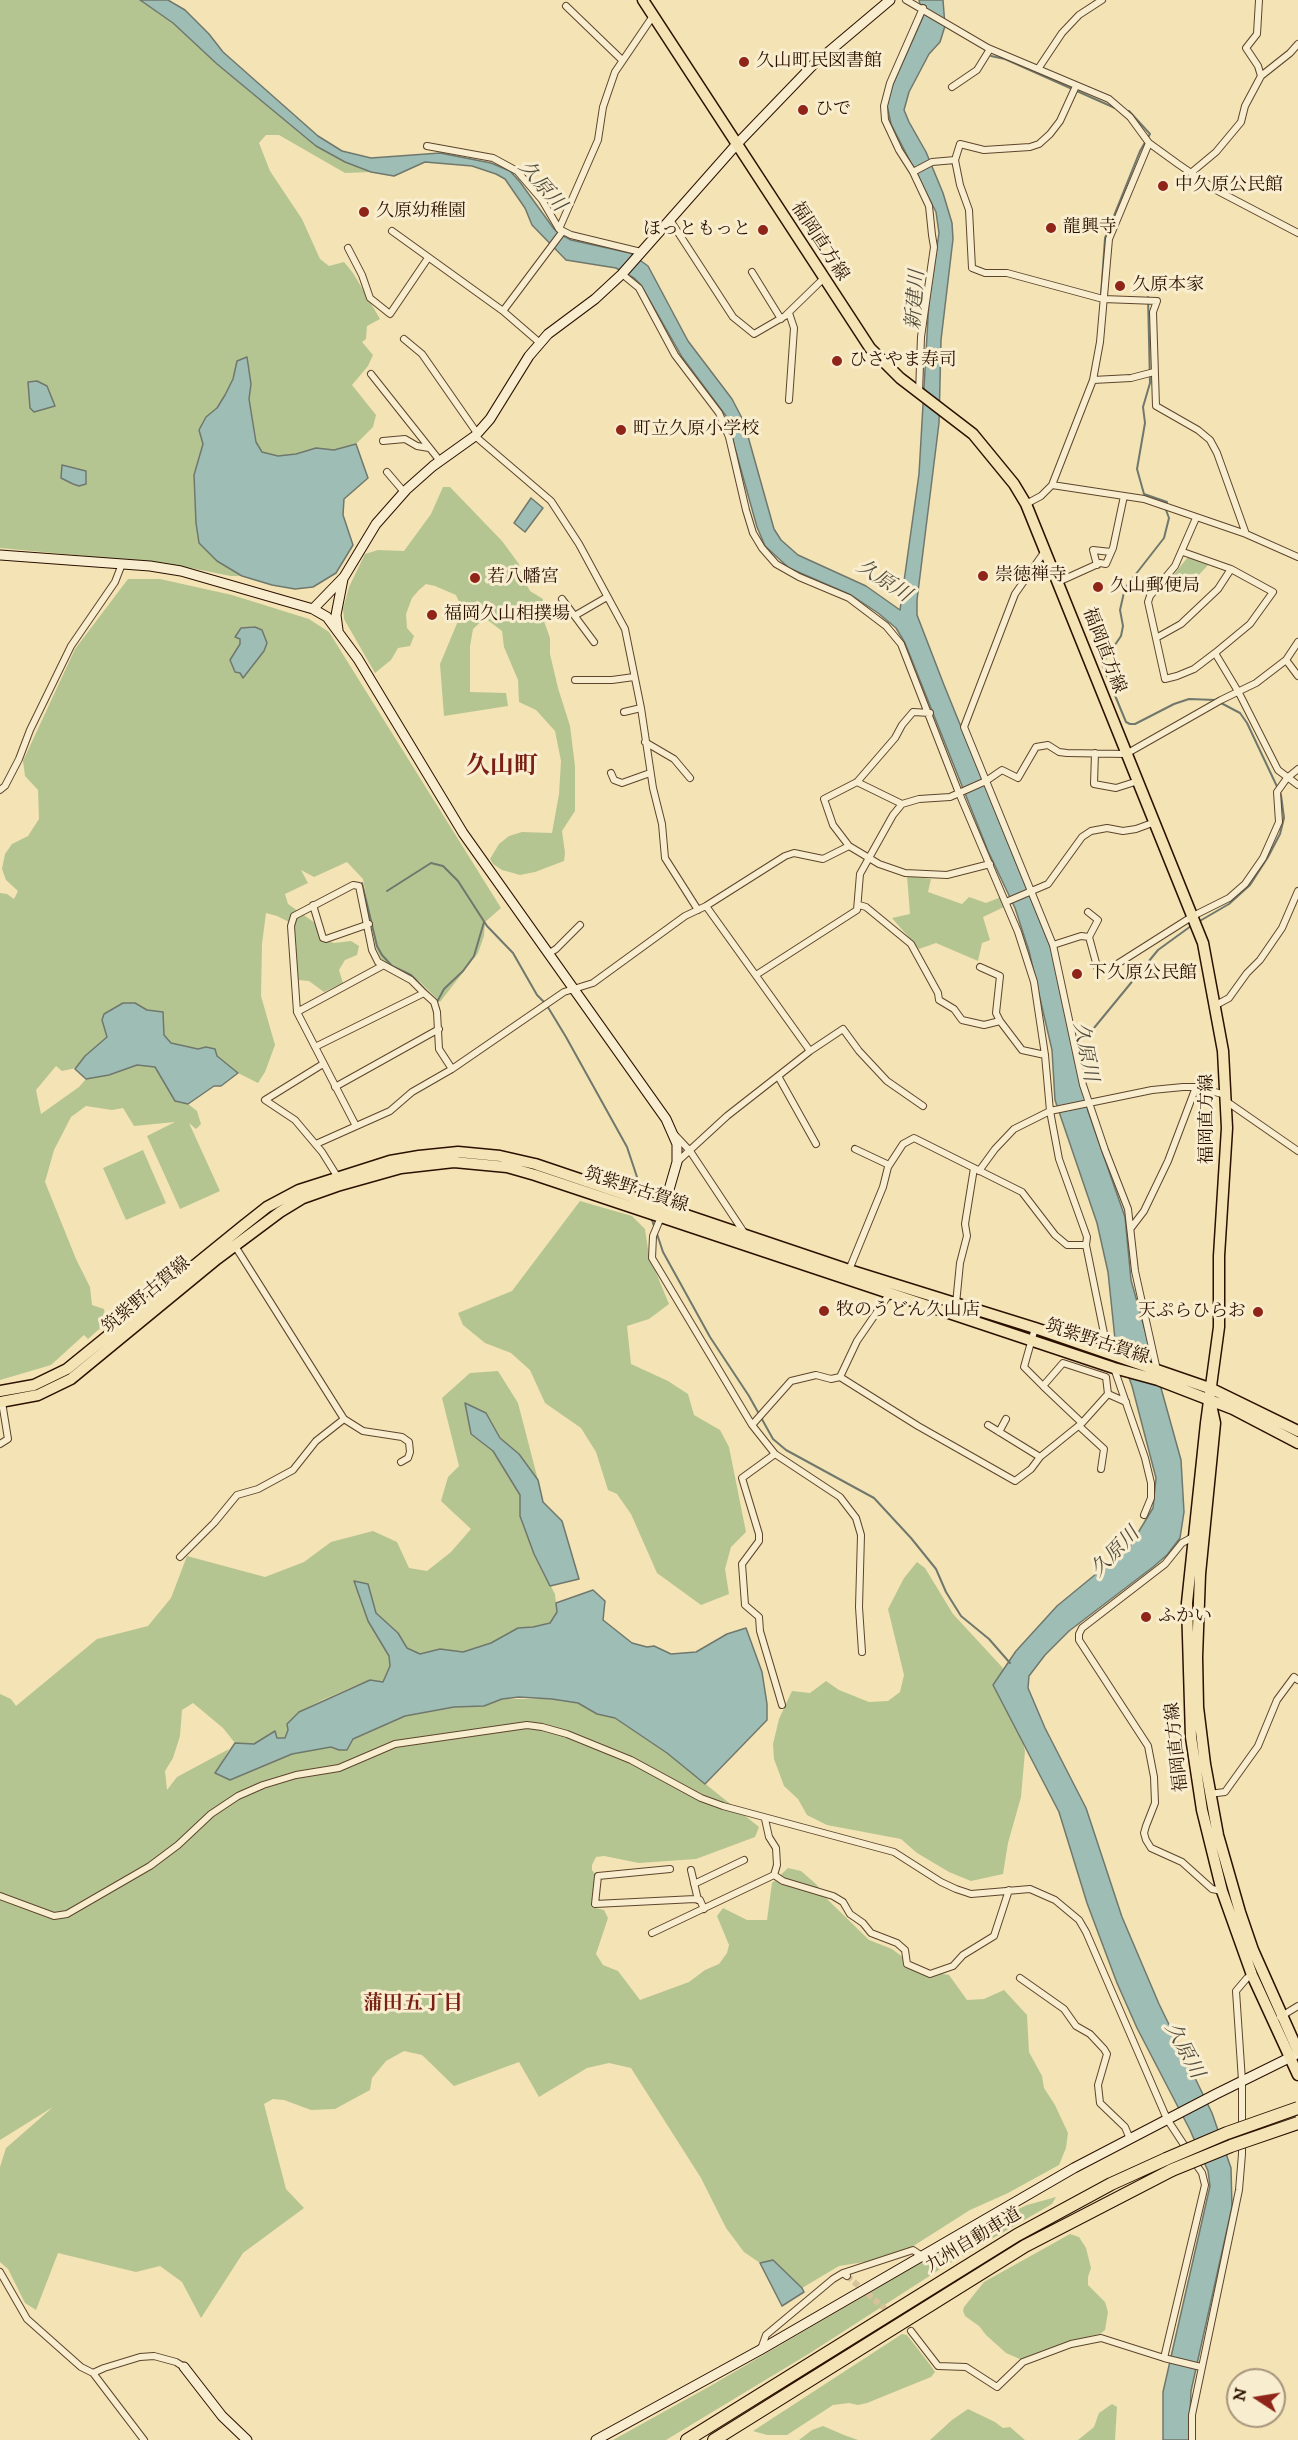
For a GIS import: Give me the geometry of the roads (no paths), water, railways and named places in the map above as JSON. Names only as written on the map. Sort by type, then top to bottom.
[{"type":"highway","name":"九州自動車道","points":[[714,2440],[1025,2246],[1227,2133],[1298,2108]]},
{"type":"highway","name":"九州自動車道","points":[[687,2440],[1017,2235],[1111,2184],[1298,2123]]},
{"type":"main road","name":"福岡直方線","points":[[643,0],[870,348],[887,367],[973,434],[1004,469],[1026,504],[1203,943],[1223,1051],[1227,1128],[1219,1256],[1219,1327],[1187,1603],[1191,1737],[1202,1810],[1222,1891],[1252,1975],[1278,2019],[1295,2054],[1298,2075]]},
{"type":"main road","name":"筑紫野古賀線","points":[[1,1398],[67,1369],[267,1208],[299,1190],[337,1176],[390,1161],[419,1156],[469,1153],[500,1156],[535,1164],[890,1293],[1032,1340],[1155,1373],[1298,1431]]},
{"type":"main road","name":"筑紫野古賀線","points":[[1,1398],[38,1395],[71,1379],[235,1246],[280,1212],[303,1198],[401,1168],[454,1162],[507,1167],[745,1234],[849,1270],[1035,1328],[1114,1362]]},
{"type":"main road","name":"福岡直方線","points":[[1211,1394],[1215,1423],[1200,1574],[1198,1707],[1209,1794],[1218,1835],[1240,1912],[1278,2019]]},
{"type":"main road","name":"筑紫野古賀線","points":[[1211,1394],[1298,1443]]},
{"type":"street","points":[[312,609],[344,577],[376,524],[404,492],[476,434],[490,419],[529,356],[540,343],[563,321],[595,299],[622,273],[736,145],[813,65],[890,0]]},
{"type":"street","points":[[906,0],[990,49],[1112,101],[1130,117],[1149,143],[1216,190],[1298,233]]},
{"type":"street","points":[[1038,69],[1062,33],[1079,15],[1102,0]]},
{"type":"street","points":[[1259,0],[1257,34],[1246,48],[1258,66],[1261,76]]},
{"type":"street","points":[[566,6],[622,60]]},
{"type":"street","points":[[919,393],[921,337],[934,247],[929,206],[885,120],[884,106],[890,83],[923,8]]},
{"type":"street","points":[[503,311],[561,230],[598,140],[603,107],[615,72],[653,16]]},
{"type":"street","points":[[1192,172],[1216,152],[1241,122],[1245,106],[1261,76],[1298,44]]},
{"type":"street","points":[[952,87],[977,70],[990,49]]},
{"type":"street","points":[[1076,86],[1060,121],[1038,144],[1030,147],[984,150],[960,144],[955,160],[960,185],[969,210],[972,268],[985,273],[1007,273],[1103,299],[1157,301],[1153,312],[1156,406],[1198,429],[1210,440],[1246,534]]},
{"type":"street","points":[[1026,504],[1041,496],[1052,485],[1093,380],[1100,342],[1110,239],[1149,143]]},
{"type":"street","points":[[427,146],[493,158],[517,171],[542,200],[561,230],[571,235],[639,254]]},
{"type":"street","points":[[913,172],[932,162],[955,160]]},
{"type":"street","points":[[670,220],[733,317],[754,334],[789,313],[823,279]]},
{"type":"street","points":[[392,231],[503,311],[540,343]]},
{"type":"street","points":[[348,248],[362,275],[370,298],[390,314],[429,258]]},
{"type":"street","points":[[752,272],[781,319]]},
{"type":"street","points":[[622,273],[639,288],[675,355],[719,413],[729,437],[748,518],[753,533],[762,548],[776,564],[799,577],[849,598],[886,626],[901,644],[930,713],[959,793],[1006,902],[1034,982],[1045,1055],[1050,1112],[1059,1159],[1087,1237],[1086,1245],[1114,1362],[1145,1458],[1151,1484],[1151,1498],[1144,1515]]},
{"type":"street","points":[[789,313],[794,328],[789,400]]},
{"type":"street","points":[[404,339],[422,354],[476,434],[551,501],[579,544],[626,629],[641,708],[650,773],[662,824],[665,858],[698,910]]},
{"type":"street","points":[[1093,380],[1131,378],[1154,372]]},
{"type":"street","points":[[371,374],[440,461]]},
{"type":"street","points":[[383,441],[405,439],[417,446],[430,448]]},
{"type":"street","points":[[387,472],[404,492]]},
{"type":"street","points":[[1052,485],[1144,499],[1246,534],[1298,557]]},
{"type":"street","points":[[1058,582],[1097,565],[1106,564],[1124,496]]},
{"type":"street","points":[[1183,552],[1231,569],[1273,592],[1250,624],[1215,653],[1194,669],[1165,679],[1148,602],[1150,596],[1175,566],[1183,552],[1196,518]]},
{"type":"street","points":[[1097,565],[1093,550],[1111,552]]},
{"type":"street","points":[[1045,551],[1015,594],[964,727],[1053,945],[1083,1085],[1128,1209],[1135,1271],[1155,1373]]},
{"type":"street","points":[[0,555],[150,566],[206,577],[312,609],[327,617],[338,630],[463,833],[666,1119],[674,1135],[690,1151],[745,1234]]},
{"type":"street","points":[[0,790],[5,786],[20,759],[30,730],[71,646],[115,582],[122,564]]},
{"type":"street","points":[[1156,638],[1181,624],[1218,589],[1231,569]]},
{"type":"street","points":[[338,630],[336,615],[344,577]]},
{"type":"street","points":[[576,615],[607,597]]},
{"type":"street","points":[[562,599],[594,642]]},
{"type":"street","points":[[756,975],[857,910],[860,874],[892,815],[902,804],[919,799],[941,799],[959,793],[986,781],[1002,770],[1018,778],[1036,747],[1048,746],[1059,752],[1067,753],[1126,754],[1221,700],[1256,683],[1286,660],[1298,642]]},
{"type":"street","points":[[1215,653],[1239,693],[1278,770],[1298,785]]},
{"type":"street","points":[[1286,660],[1298,676]]},
{"type":"street","points":[[575,680],[612,680],[634,677]]},
{"type":"street","points":[[624,712],[641,708]]},
{"type":"street","points":[[930,713],[913,712],[895,738],[857,782],[824,799],[833,825],[849,846],[868,858],[905,873],[947,875],[990,864]]},
{"type":"street","points":[[645,742],[674,759],[690,777]]},
{"type":"street","points":[[1095,753],[1094,784],[1116,788],[1137,781]]},
{"type":"street","points":[[1088,912],[1098,920],[1089,937],[1098,970],[1111,968],[1193,916],[1229,898],[1245,884],[1271,843],[1280,822],[1277,792],[1287,778],[1298,769]]},
{"type":"street","points":[[611,772],[614,780],[622,783],[650,773]]},
{"type":"street","points":[[857,782],[902,804]]},
{"type":"street","points":[[1006,902],[1048,884],[1082,837],[1091,831],[1107,828],[1123,831],[1155,822]]},
{"type":"street","points":[[316,1144],[390,1111],[412,1092],[452,1069],[564,992],[592,983],[685,916],[706,906],[784,856],[794,853],[823,859],[849,846]]},
{"type":"street","points":[[356,1126],[297,1012],[291,926],[296,913],[353,885],[359,886],[369,924],[372,950],[382,966],[411,980],[434,1002],[439,1029],[439,1048],[452,1069]]},
{"type":"street","points":[[1216,1005],[1229,998],[1247,973],[1260,960],[1282,928],[1298,891]]},
{"type":"street","points":[[313,905],[323,938],[326,939],[369,924]]},
{"type":"street","points":[[859,905],[866,906],[911,944],[938,993],[939,1000],[954,1009],[962,1020],[984,1025],[1000,1021]]},
{"type":"street","points":[[706,906],[810,1051]]},
{"type":"street","points":[[549,954],[556,950],[580,925]]},
{"type":"street","points":[[1053,945],[1081,936],[1089,937]]},
{"type":"street","points":[[297,1012],[382,966]]},
{"type":"street","points":[[980,967],[1000,976],[996,1013],[1000,1021],[1023,1050],[1045,1055]]},
{"type":"street","points":[[315,1047],[424,993]]},
{"type":"street","points":[[335,1086],[439,1029]]},
{"type":"street","points":[[677,1162],[727,1116],[810,1051],[843,1029],[887,1082],[923,1106]]},
{"type":"street","points":[[323,1064],[265,1100],[295,1120],[316,1144],[337,1176]]},
{"type":"street","points":[[778,1076],[816,1144]]},
{"type":"street","points":[[1131,1228],[1144,1211],[1168,1161],[1196,1086]]},
{"type":"street","points":[[956,1304],[960,1263],[967,1236],[965,1224],[976,1169],[1014,1129],[1050,1112],[1152,1090],[1196,1086],[1226,1098],[1298,1151]]},
{"type":"street","points":[[674,1135],[677,1162],[663,1212],[653,1236],[652,1258],[752,1425],[775,1454],[840,1497],[856,1518],[861,1535],[859,1607],[862,1652]]},
{"type":"street","points":[[849,1270],[889,1165],[903,1144],[914,1138],[1023,1192],[1055,1235],[1067,1245],[1086,1245]]},
{"type":"street","points":[[855,1149],[889,1165]]},
{"type":"street","points":[[235,1246],[344,1419],[363,1431],[402,1437],[409,1442],[408,1458],[401,1462]]},
{"type":"street","points":[[840,1377],[856,1341],[890,1293]]},
{"type":"street","points":[[1035,1328],[1024,1367],[1104,1449],[1101,1469]]},
{"type":"street","points":[[752,1425],[790,1381],[816,1375],[831,1379],[840,1377],[918,1426],[1016,1481],[1031,1469],[1040,1456],[1080,1424],[1108,1394],[1106,1377],[1063,1362],[1044,1386]]},
{"type":"street","points":[[1108,1394],[1126,1402]]},
{"type":"street","points":[[0,1444],[8,1439],[1,1398]]},
{"type":"street","points":[[180,1557],[214,1523],[237,1495],[258,1489],[293,1470],[316,1441],[344,1419]]},
{"type":"street","points":[[999,1432],[1006,1419]]},
{"type":"street","points":[[988,1425],[1040,1456]]},
{"type":"street","points":[[775,1454],[742,1478],[759,1534],[759,1541],[742,1564],[745,1605],[759,1617],[782,1705]]},
{"type":"street","points":[[1194,1537],[1182,1543],[1165,1564],[1082,1628],[1079,1640],[1148,1746],[1154,1777],[1155,1803],[1144,1833],[1146,1840],[1151,1848],[1182,1862],[1212,1889],[1222,1891]]},
{"type":"street","points":[[1209,1794],[1225,1792],[1258,1746],[1277,1700],[1294,1677],[1298,1680]]},
{"type":"street","points":[[0,1896],[54,1916],[67,1914],[150,1866],[178,1845],[212,1814],[238,1797],[263,1785],[296,1775],[339,1768],[395,1744],[527,1725],[567,1734],[631,1760],[701,1798],[765,1819],[879,1846],[894,1852],[941,1882],[971,1894],[1030,1888],[1041,1892],[1055,1900],[1079,1920],[1152,2079],[1167,2119],[1202,2173],[1205,2186],[1164,2358]]},
{"type":"street","points":[[652,1933],[774,1875],[777,1865],[776,1848],[769,1837],[765,1819]]},
{"type":"street","points":[[694,1884],[744,1860]]},
{"type":"street","points":[[670,1869],[598,1876],[595,1904],[698,1900]]},
{"type":"street","points":[[691,1870],[698,1900],[704,1909]]},
{"type":"street","points":[[774,1875],[783,1881],[833,1896],[843,1902],[850,1914],[863,1923],[871,1933],[897,1942],[905,1950],[907,1964],[930,1974],[953,1966],[963,1954],[994,1936],[1009,1890]]},
{"type":"street","points":[[1192,2440],[1192,2415],[1198,2366],[1239,2190],[1242,2154],[1242,2081],[1236,1992],[1246,1978],[1252,1975]]},
{"type":"street","points":[[1020,1978],[1064,2008],[1076,2026],[1090,2034],[1107,2054],[1098,2085],[1100,2103],[1125,2127],[1130,2139]]},
{"type":"street","points":[[1278,2019],[1298,2007]]},
{"type":"street","points":[[596,2440],[760,2350],[1017,2200],[1167,2119],[1295,2054]]},
{"type":"street","points":[[760,2350],[766,2335],[845,2274],[913,2250],[922,2256]]},
{"type":"street","points":[[0,2272],[27,2319],[81,2367],[93,2373],[144,2440]]},
{"type":"street","points":[[911,2331],[938,2366],[966,2367],[997,2387],[1023,2362],[1101,2337],[1164,2358],[1198,2366]]},
{"type":"street","points":[[93,2373],[131,2360],[154,2356],[176,2362],[184,2367],[222,2416],[247,2440]]},
{"type":"water","points":[[140,0],[168,0],[185,10],[223,52],[318,136],[342,151],[371,158],[440,153],[491,163],[510,171],[554,229],[562,235],[571,240],[630,253],[648,266],[688,341],[732,399],[744,422],[774,529],[781,540],[798,555],[866,586],[900,610],[919,474],[929,301],[939,233],[936,212],[891,124],[887,105],[890,91],[923,17],[919,0],[943,0],[945,26],[940,42],[929,54],[909,92],[904,110],[926,152],[943,193],[952,223],[953,239],[941,340],[939,423],[917,615],[1052,951],[1088,1111],[1125,1217],[1131,1280],[1181,1460],[1184,1512],[1180,1538],[1167,1555],[1153,1567],[1069,1631],[1045,1655],[1029,1676],[1028,1688],[1045,1728],[1086,1808],[1122,1917],[1159,2004],[1212,2113],[1231,2168],[1232,2207],[1191,2391],[1189,2440],[1163,2440],[1163,2392],[1210,2186],[1208,2171],[1117,1983],[1087,1903],[1059,1812],[993,1685],[1016,1651],[1057,1606],[1130,1546],[1153,1508],[1156,1478],[1132,1386],[1115,1339],[1108,1272],[1097,1223],[1055,1100],[1052,1050],[1029,951],[1015,908],[988,851],[905,643],[896,628],[878,613],[851,595],[789,568],[765,546],[757,527],[726,416],[682,357],[641,285],[634,278],[616,268],[566,260],[532,225],[525,208],[505,179],[496,174],[472,166],[425,162],[394,176],[371,172],[345,162],[316,146],[217,64],[173,23]]},
{"type":"water","points":[[247,357],[251,384],[249,399],[256,442],[262,452],[278,456],[316,448],[334,450],[356,444],[368,478],[344,499],[343,515],[353,545],[336,573],[313,587],[295,589],[242,576],[217,561],[199,543],[194,475],[203,444],[199,430],[206,417],[217,408],[225,395],[233,379],[237,361]]},
{"type":"water","points":[[37,381],[47,386],[55,406],[34,412],[30,408],[28,382]]},
{"type":"water","points":[[62,465],[86,471],[86,484],[79,486],[61,478]]},
{"type":"water","points":[[531,498],[543,508],[525,532],[514,523]]},
{"type":"water","points":[[255,627],[262,630],[267,643],[264,651],[243,678],[240,673],[235,672],[230,660],[240,644],[240,639],[235,637],[241,628]]},
{"type":"water","points":[[123,1003],[135,1003],[147,1010],[163,1012],[164,1035],[171,1043],[198,1049],[206,1047],[215,1049],[217,1056],[238,1073],[221,1086],[214,1086],[188,1104],[175,1101],[155,1067],[137,1065],[109,1075],[86,1079],[75,1069],[85,1056],[107,1037],[102,1020],[104,1014]]},
{"type":"water","points":[[465,1403],[486,1413],[500,1438],[519,1454],[538,1480],[543,1502],[562,1521],[579,1579],[550,1586],[534,1554],[520,1516],[520,1495],[493,1451],[471,1434]]},
{"type":"water","points":[[354,1581],[368,1584],[376,1613],[398,1633],[407,1648],[420,1654],[440,1649],[463,1652],[491,1643],[518,1628],[550,1623],[557,1612],[556,1603],[593,1590],[605,1601],[603,1620],[632,1643],[647,1647],[654,1646],[671,1654],[696,1652],[727,1634],[746,1628],[762,1672],[767,1720],[705,1784],[667,1753],[615,1718],[597,1714],[578,1703],[519,1697],[502,1699],[484,1706],[454,1707],[405,1716],[353,1739],[347,1750],[331,1747],[292,1754],[230,1780],[215,1773],[235,1743],[254,1744],[275,1731],[277,1738],[285,1738],[288,1730],[287,1724],[299,1712],[370,1680],[383,1682],[390,1666],[389,1656],[368,1621]]},
{"type":"water","points":[[773,2260],[804,2292],[782,2306],[760,2263]]},
{"type":"waterway","points":[[991,56],[1005,59],[1115,108]]},
{"type":"waterway","points":[[1101,295],[1105,238],[1140,151],[1150,134],[1129,111],[1126,111]]},
{"type":"waterway","points":[[1148,297],[1150,383],[1143,407],[1145,423],[1137,469],[1144,494],[1167,502],[1166,510],[1169,518],[1164,538],[1125,588],[1120,610],[1123,626],[1121,636],[1102,664],[1126,722],[1130,724],[1135,724],[1189,699],[1216,700]]},
{"type":"waterway","points":[[1198,922],[1229,904],[1250,885],[1280,834],[1284,818],[1281,795],[1247,723],[1240,713],[1221,703]]},
{"type":"waterway","points":[[387,891],[431,863],[443,866],[458,881],[487,926],[513,953],[537,995],[546,1004],[566,1037],[627,1147],[644,1198]]},
{"type":"waterway","points":[[362,883],[377,946],[382,955],[392,966],[411,975],[437,1002],[444,989],[463,971],[474,956],[484,922]]},
{"type":"waterway","name":"久原川","points":[[1076,1043],[1094,1028],[1158,950],[1191,926]]},
{"type":"waterway","points":[[651,1217],[655,1229]]},
{"type":"waterway","points":[[657,1234],[663,1252],[710,1337],[749,1396],[773,1439],[786,1450],[874,1498],[936,1569],[946,1592],[961,1616],[989,1639],[1010,1663]]},
{"type":"tunnel","points":[[847,2276],[890,2313]]},
{"type":"place","name":"久山町民図書館","points":[[744,62]]},
{"type":"place","name":"ひで","points":[[803,110]]},
{"type":"place","name":"中久原公民館","points":[[1163,186]]},
{"type":"place","name":"久原幼稚園","points":[[364,212]]},
{"type":"place","name":"龍興寺","points":[[1051,228]]},
{"type":"place","name":"ほっともっと","points":[[763,230]]},
{"type":"place","name":"久原本家","points":[[1120,286]]},
{"type":"place","name":"ひさやま寿司","points":[[837,361]]},
{"type":"place","name":"町立久原小学校","points":[[621,430]]},
{"type":"place","name":"崇徳禅寺","points":[[983,576]]},
{"type":"place","name":"若八幡宮","points":[[475,578]]},
{"type":"place","name":"久山郵便局","points":[[1098,587]]},
{"type":"place","name":"福岡久山相撲場","points":[[432,615]]},
{"type":"place","name":"下久原公民館","points":[[1077,974]]},
{"type":"place","name":"牧のうどん久山店","points":[[824,1311]]},
{"type":"place","name":"天ぷらひらお","points":[[1258,1312]]},
{"type":"place","name":"ふかい","points":[[1146,1617]]},
{"type":"district","name":"久山町","points":[[502,768]]},
{"type":"district","name":"蒲田五丁目","points":[[413,2005]]},
{"type":"water label","name":"新建川","points":[[917,300]]}]
